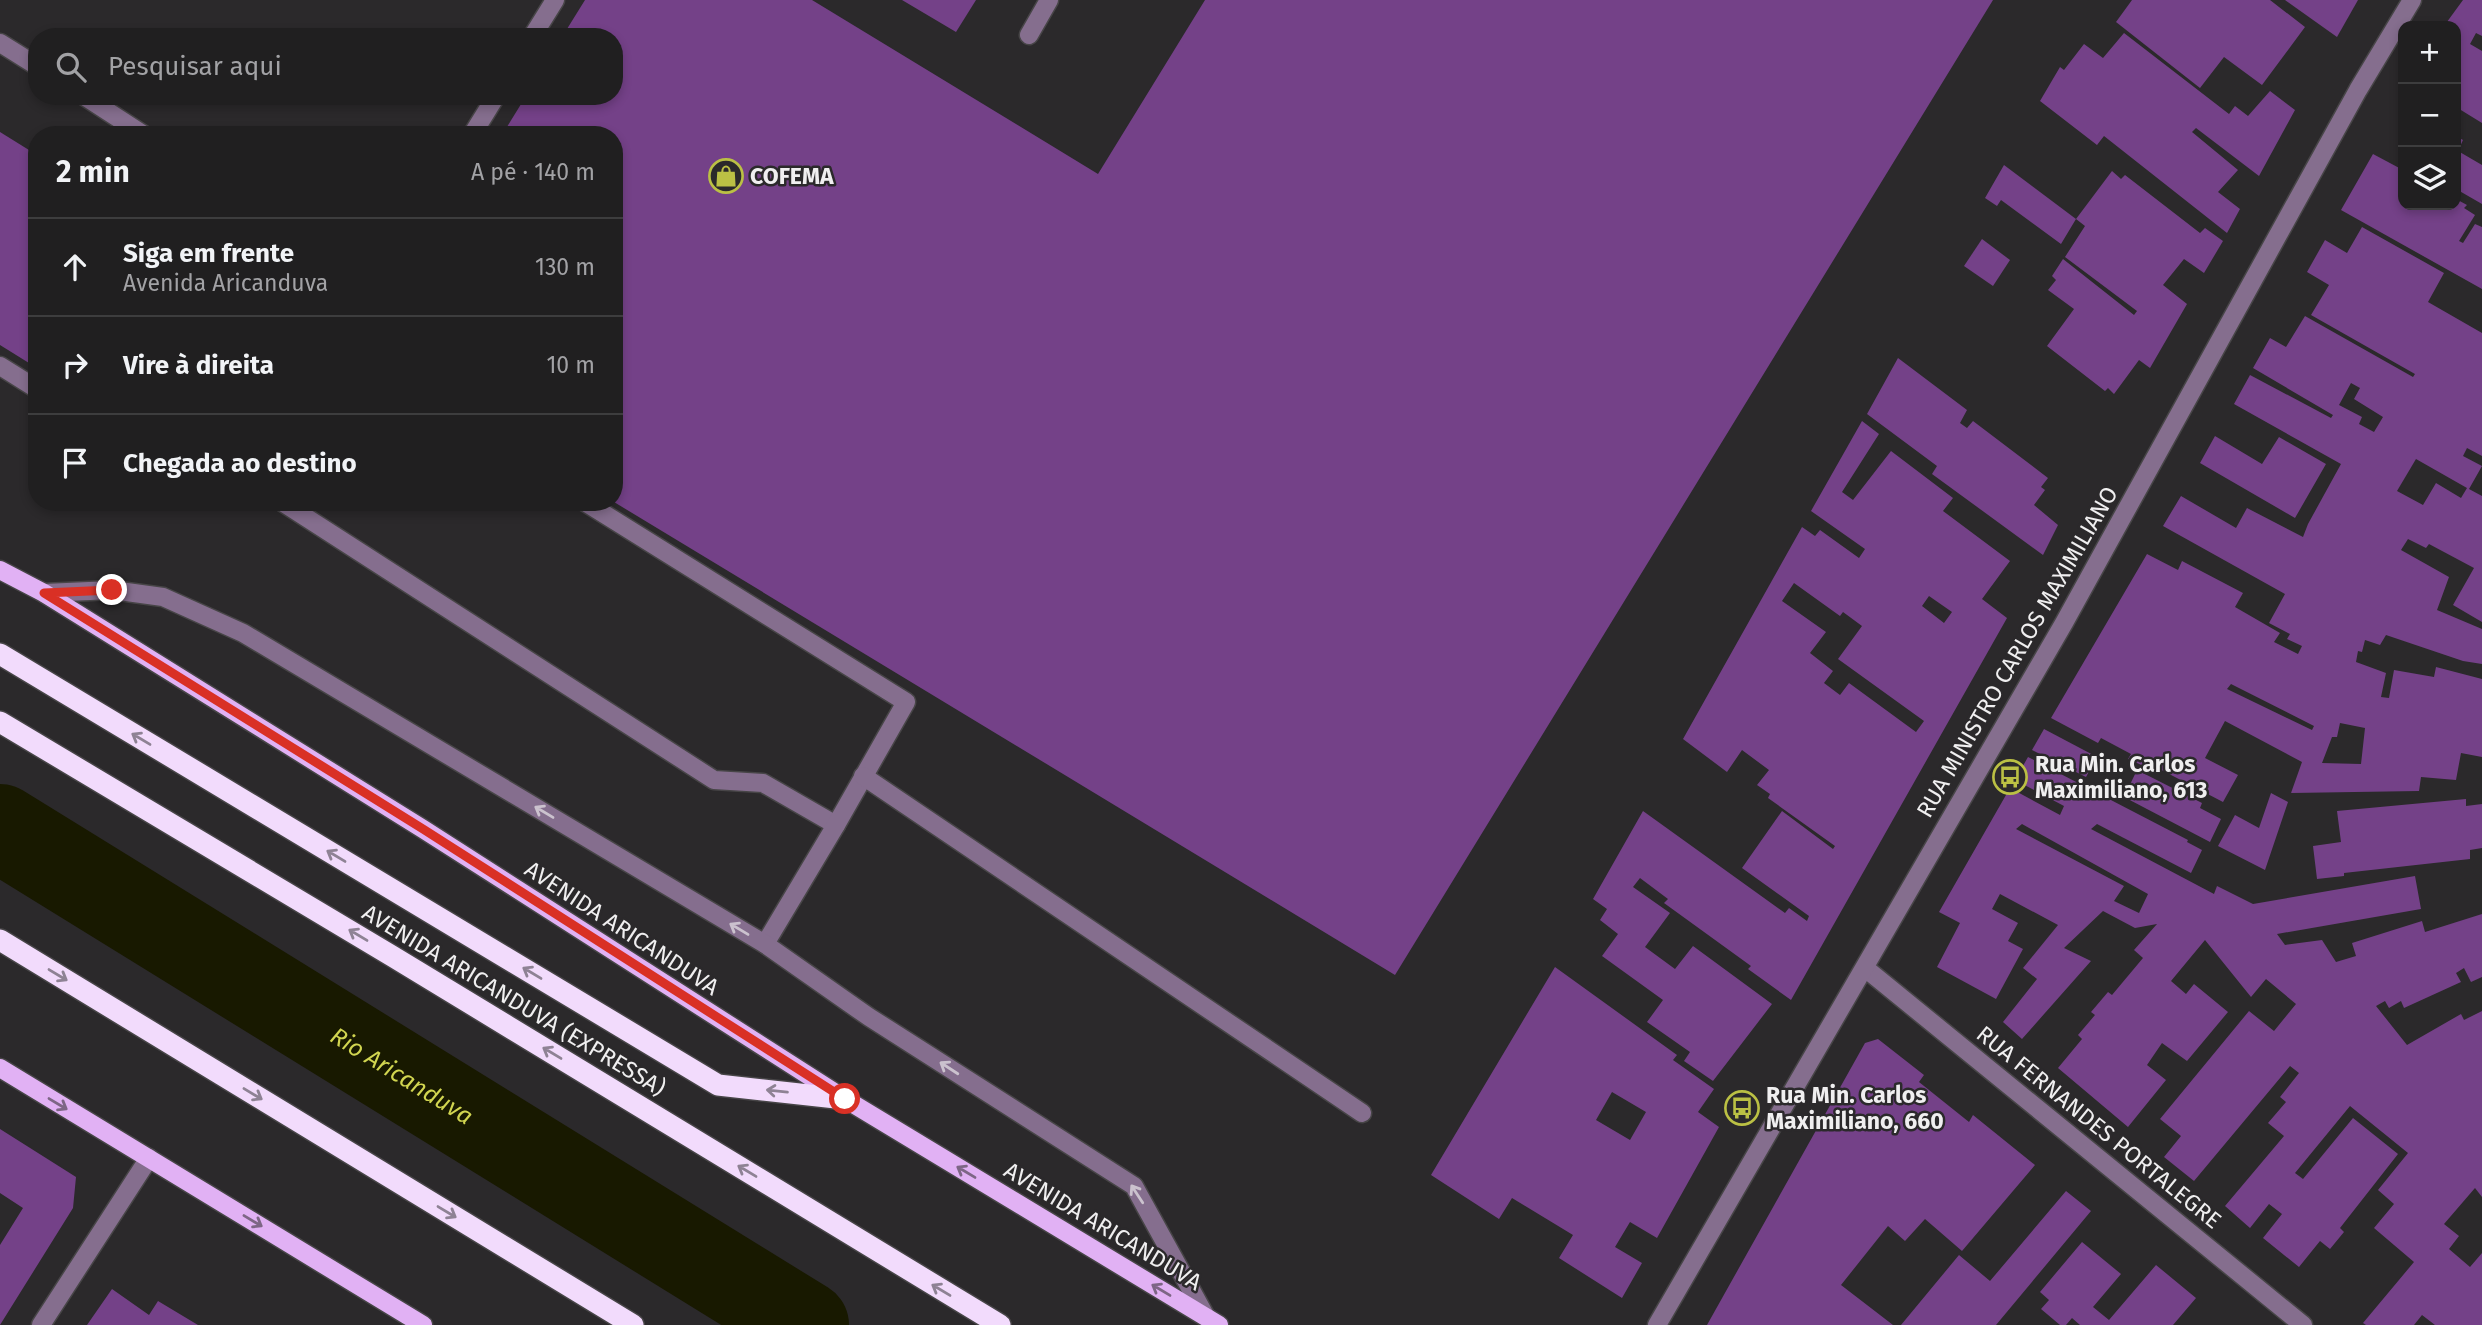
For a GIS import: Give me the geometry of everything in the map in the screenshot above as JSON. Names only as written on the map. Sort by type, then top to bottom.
[{"type":"highway","points":[[0,654],[718,1085],[845,1099]]},
{"type":"highway","name":"AVENIDA ARICANDUVA (EXPRESSA)","points":[[0,722],[1000,1325]]},
{"type":"highway","points":[[0,940],[633,1325]]},
{"type":"main road","name":"AVENIDA ARICANDUVA","points":[[0,570],[44,593],[423,829],[845,1099],[1213,1321]]},
{"type":"main road","points":[[0,1068],[423,1325]]},
{"type":"street","points":[[538,28],[555,0]]},
{"type":"street","points":[[1029,35],[1049,0]]},
{"type":"street","name":"RUA MINISTRO CARLOS MAXIMILIANO","points":[[1657,1325],[2064,623],[2358,90],[2412,0]]},
{"type":"street","points":[[0,43],[28,60]]},
{"type":"street","points":[[98,105],[130,126]]},
{"type":"street","points":[[478,126],[490,105]]},
{"type":"street","points":[[0,366],[28,383]]},
{"type":"street","points":[[296,511],[714,780],[764,783],[836,825]]},
{"type":"street","points":[[599,511],[906,702],[765,944]]},
{"type":"street","points":[[44,593],[112,590],[163,597],[243,633],[765,944],[869,1017],[1134,1186],[1213,1321]]},
{"type":"street","points":[[863,776],[1362,1113]]},
{"type":"street","name":"RUA FERNANDES PORTALEGRE","points":[[1865,968],[2303,1325]]},
{"type":"street","points":[[41,1325],[149,1158]]},
{"type":"building","points":[[585,0],[812,0],[1098,174],[1205,0],[1993,0],[1395,975],[623,507],[623,126],[508,126],[520,105],[623,105],[623,28],[568,28]]},
{"type":"building","points":[[902,0],[976,0],[956,32]]},
{"type":"building","points":[[2132,0],[2270,0],[2305,27],[2262,85],[2224,57],[2200,88],[2116,22]]},
{"type":"building","points":[[2285,0],[2358,0],[2337,37]]},
{"type":"building","points":[[2463,0],[2482,0],[2482,36],[2476,33],[2470,44],[2482,51],[2482,123],[2461,110],[2461,21],[2448,21]]},
{"type":"building","points":[[2124,33],[2229,114],[2235,106],[2248,116],[2270,91],[2295,110],[2259,176],[2196,128],[2192,132],[2238,170],[2218,192],[2240,209],[2227,233],[2104,136],[2097,145],[2040,101],[2060,67],[2064,70],[2084,44],[2103,58]]},
{"type":"building","points":[[0,132],[28,149],[28,362],[0,345]]},
{"type":"building","points":[[2461,153],[2482,165],[2482,204],[2461,192]]},
{"type":"building","points":[[2373,154],[2398,167],[2398,210],[2461,210],[2461,202],[2467,205],[2464,208],[2475,215],[2459,241],[2463,243],[2475,224],[2482,227],[2482,289],[2341,210]]},
{"type":"building","points":[[2004,165],[2076,219],[2061,244],[2001,200],[1997,206],[1985,198]]},
{"type":"building","points":[[2112,171],[2121,179],[2125,175],[2200,233],[2205,228],[2223,241],[2204,273],[2184,259],[2163,285],[2187,304],[2150,368],[2139,360],[2114,394],[2108,388],[2105,391],[2047,346],[2074,309],[2048,290],[2056,280],[2052,276],[2063,259],[2134,315],[2137,311],[2065,257],[2085,226],[2076,219]]},
{"type":"building","points":[[2362,227],[2444,273],[2428,302],[2482,333],[2482,456],[2467,448],[2463,456],[2482,466],[2469,489],[2482,496],[2482,622],[2453,605],[2474,568],[2429,544],[2426,548],[2408,539],[2401,550],[2449,577],[2437,610],[2482,629],[2482,664],[2463,661],[2386,635],[2380,645],[2365,640],[2362,652],[2358,651],[2356,662],[2386,673],[2381,697],[2389,698],[2394,670],[2434,677],[2436,667],[2482,679],[2482,757],[2461,753],[2456,780],[2421,777],[2419,791],[2291,793],[2302,762],[2225,721],[2205,758],[2238,775],[2223,802],[2148,763],[2146,767],[2128,759],[2131,754],[2101,738],[2098,743],[2051,718],[2147,554],[2178,570],[2182,561],[2243,593],[2235,607],[2280,633],[2274,642],[2298,654],[2302,646],[2287,639],[2290,634],[2269,623],[2285,594],[2163,526],[2181,496],[2236,528],[2247,508],[2303,537],[2341,464],[2234,404],[2250,375],[2331,418],[2333,415],[2253,368],[2270,338],[2286,347],[2305,316],[2413,377],[2415,374],[2311,315],[2329,285],[2307,272],[2325,240],[2347,253]],"holes":[[[2351,383],[2360,388],[2354,399],[2383,417],[2374,432],[2359,424],[2362,417],[2339,405]],[[2416,459],[2467,488],[2461,498],[2436,483],[2423,505],[2397,491]],[[2231,684],[2314,726],[2312,730],[2227,689]],[[2340,723],[2365,728],[2361,764],[2322,763],[2332,737],[2337,737]]]},
{"type":"building","points":[[1982,239],[2010,260],[1993,286],[1964,266]]},
{"type":"building","points":[[1898,358],[1967,410],[1960,423],[1967,428],[1973,421],[2048,478],[2041,487],[2045,490],[2034,505],[2058,525],[2043,555],[1932,474],[1937,466],[1867,414]]},
{"type":"building","points":[[1862,421],[1879,434],[1842,492],[1853,500],[1891,451],[1953,498],[1943,511],[2010,561],[1982,599],[2007,618],[1791,1000],[1748,969],[1751,966],[1664,903],[1668,899],[1640,878],[1633,887],[1670,913],[1645,947],[1675,969],[1693,946],[1772,1004],[1713,1081],[1684,1061],[1690,1052],[1647,1022],[1663,1000],[1602,956],[1618,934],[1600,920],[1607,909],[1593,899],[1643,811],[1785,913],[1789,908],[1807,921],[1809,916],[1742,868],[1782,811],[1833,849],[1835,846],[1768,798],[1770,794],[1757,785],[1769,770],[1742,750],[1727,772],[1683,739],[1802,527],[1815,536],[1820,530],[1859,558],[1865,549],[1811,511]],"holes":[[[1794,583],[1840,616],[1843,612],[1862,626],[1838,659],[1924,721],[1916,732],[1849,683],[1840,695],[1824,683],[1833,671],[1810,653],[1826,632],[1782,601]],[[1929,596],[1952,612],[1944,623],[1922,606]]]},
{"type":"building","points":[[2215,436],[2262,464],[2279,437],[2326,464],[2295,518],[2200,463]]},
{"type":"building","points":[[2044,729],[2097,757],[2086,777],[2032,750]]},
{"type":"building","points":[[2028,757],[2188,840],[2187,842],[2202,850],[2191,873],[2097,824],[2091,829],[2214,894],[2217,886],[2253,904],[2415,876],[2421,909],[2277,934],[2285,945],[2322,940],[2336,962],[2356,956],[2352,943],[2422,921],[2425,932],[2482,914],[2482,977],[2471,982],[2464,968],[2456,973],[2461,982],[2404,1008],[2401,1001],[2389,1008],[2385,1001],[2376,1006],[2407,1045],[2461,1014],[2464,1020],[2482,1011],[2482,1197],[2475,1188],[2444,1224],[2459,1236],[2449,1249],[2470,1267],[2482,1253],[2482,1325],[2435,1325],[2422,1315],[2414,1325],[2363,1323],[2414,1262],[2374,1228],[2394,1204],[2378,1190],[2408,1153],[2350,1106],[2295,1173],[2303,1179],[2353,1118],[2398,1154],[2340,1228],[2344,1232],[2330,1249],[2320,1241],[2299,1267],[2263,1238],[2282,1214],[2269,1204],[2250,1228],[2225,1206],[2284,1136],[2268,1123],[2286,1102],[2280,1097],[2299,1073],[2290,1066],[2194,1181],[2164,1157],[2181,1136],[2160,1119],[2249,1011],[2274,1031],[2296,1004],[2266,979],[2251,997],[2205,940],[2171,981],[2186,994],[2194,984],[2228,1012],[2187,1061],[2162,1043],[2147,1065],[2166,1080],[2128,1127],[2058,1068],[2082,1039],[2078,1035],[2095,1015],[2091,1012],[2108,992],[2112,995],[2143,958],[2134,950],[2157,924],[2135,928],[2103,911],[2064,948],[2091,961],[2022,1039],[2003,1022],[2037,979],[2023,968],[2058,925],[2000,894],[1992,909],[2018,923],[2008,941],[2023,949],[1996,999],[1937,967],[1960,923],[1939,912],[2010,788],[2060,815],[2064,806],[2015,780]],"holes":[[[2022,824],[2148,894],[2139,913],[2114,901],[2124,886],[2016,829]]]},
{"type":"building","points":[[2137,770],[2202,803],[2200,808],[2221,819],[2210,842],[2124,797]]},
{"type":"building","points":[[2271,793],[2288,802],[2265,870],[2218,846],[2235,815],[2259,828]]},
{"type":"building","points":[[2466,799],[2466,806],[2482,804],[2482,848],[2470,850],[2470,859],[2344,873],[2344,876],[2317,879],[2313,846],[2341,842],[2337,811]]},
{"type":"building","points":[[1555,967],[1677,1055],[1673,1060],[1714,1089],[1698,1112],[1719,1127],[1657,1238],[1630,1222],[1615,1247],[1642,1263],[1622,1298],[1559,1258],[1573,1235],[1512,1198],[1499,1219],[1431,1175]],"holes":[[[1612,1092],[1646,1112],[1630,1140],[1596,1120]]]},
{"type":"building","points":[[1878,1039],[1924,1075],[1919,1082],[1969,1122],[1973,1115],[2035,1165],[1962,1251],[1925,1219],[1905,1241],[1888,1226],[1841,1285],[1893,1325],[1707,1325],[1865,1043]]},
{"type":"building","points":[[0,1129],[76,1177],[73,1208],[0,1325],[0,1245],[23,1208],[0,1193]]},
{"type":"building","points":[[2066,1191],[2091,1211],[1996,1325],[1901,1325],[1959,1255],[1990,1281]]},
{"type":"building","points":[[2082,1242],[2121,1274],[2093,1307],[2109,1320],[2156,1265],[2196,1298],[2173,1325],[2080,1325],[2072,1318],[2066,1325],[2060,1325],[2041,1309],[2049,1300],[2040,1292]]},
{"type":"building","points":[[112,1289],[149,1315],[158,1301],[198,1325],[87,1325]]},
{"type":"waterway","name":"Rio Aricanduva","points":[[0,828],[805,1325]]},
{"type":"place","name":"COFEMA","points":[[726,176]]},
{"type":"place","name":"Rua Min. Carlos Maximiliano, 613","points":[[2010,777]]},
{"type":"place","name":"Rua Min. Carlos Maximiliano, 660","points":[[1742,1108]]},
{"type":"route","points":[[112,590],[44,593],[423,829],[845,1099]]}]
